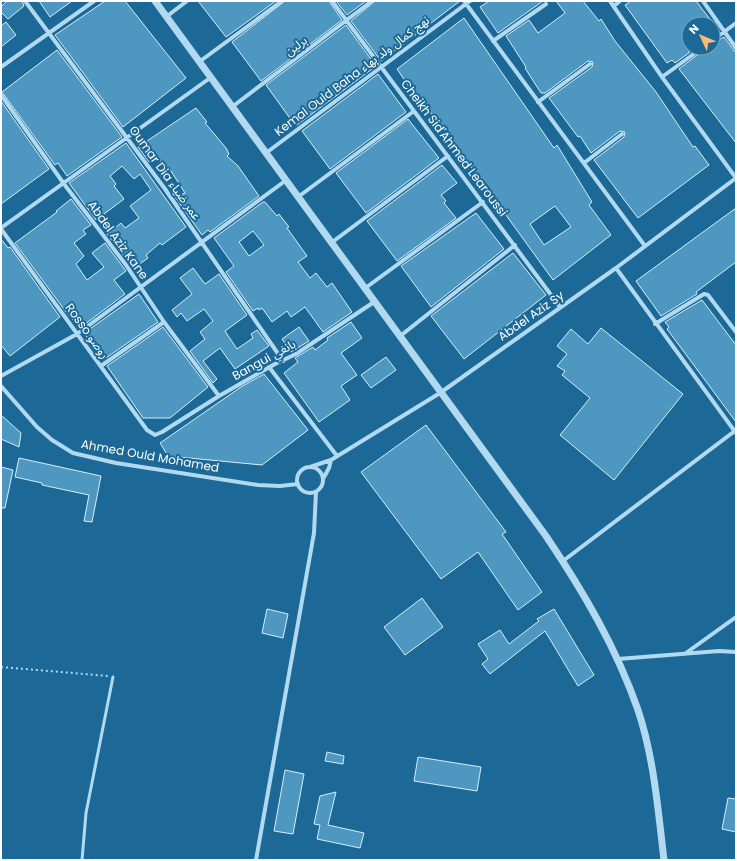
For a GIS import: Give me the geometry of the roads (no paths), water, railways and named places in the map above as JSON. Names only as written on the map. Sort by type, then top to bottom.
[{"type":"street","name":"Oumar Dia عمر ضياء","points":[[25,1],[202,242],[283,361]]},
{"type":"street","points":[[1,67],[94,1]]},
{"type":"street","points":[[154,1],[563,561],[577,583],[618,659],[638,712],[649,756],[656,794],[664,860]]},
{"type":"street","points":[[166,17],[187,1]]},
{"type":"street","points":[[199,62],[282,1]]},
{"type":"street","name":"Cheikh Sid'Ahmed Learoussi","points":[[332,1],[560,307]]},
{"type":"street","name":"برلين","points":[[232,108],[372,1]]},
{"type":"street","points":[[610,1],[662,77],[736,178]]},
{"type":"street","points":[[614,6],[620,1]]},
{"type":"street","points":[[703,1],[736,48]]},
{"type":"street","points":[[467,2],[493,41],[645,246]]},
{"type":"street","name":"Kemal Ould Baha نهج كمال ولد بهاء","points":[[265,153],[381,68],[467,2]]},
{"type":"street","points":[[493,41],[546,4]]},
{"type":"street","points":[[721,34],[736,23]]},
{"type":"street","points":[[662,77],[691,56]]},
{"type":"street","points":[[538,102],[590,64]]},
{"type":"street","points":[[1,229],[210,78]]},
{"type":"street","name":"Abdel Aziz Kane","points":[[1,95],[64,184],[126,265],[164,322],[219,396]]},
{"type":"street","points":[[298,198],[414,111]]},
{"type":"street","points":[[584,163],[622,134]]},
{"type":"street","points":[[330,243],[448,156]]},
{"type":"street","name":"Abdel Aziz Sy","points":[[310,467],[331,460],[440,393],[616,268],[736,178]]},
{"type":"street","points":[[1,376],[77,334],[141,289],[285,181]]},
{"type":"street","points":[[364,289],[483,202]]},
{"type":"street","name":"Rosso روصو","points":[[1,229],[146,430],[155,435],[162,432]]},
{"type":"street","points":[[399,337],[515,245]]},
{"type":"street","points":[[563,561],[735,431],[655,324],[616,268]]},
{"type":"street","points":[[655,324],[702,294],[706,294],[736,332]]},
{"type":"street","name":"Bangui بانغي","points":[[162,432],[219,396],[269,367],[296,354],[374,302]]},
{"type":"street","points":[[101,366],[164,322]]},
{"type":"street","points":[[269,367],[337,456]]},
{"type":"street","name":"Ahmed Ould Mohamed","points":[[1,386],[37,428],[64,449],[73,453],[116,463],[258,485],[280,486],[298,484]]},
{"type":"street","points":[[256,860],[314,533],[316,492],[321,487],[323,479],[330,468],[331,460]]},
{"type":"street","points":[[316,492],[303,491],[298,484],[299,474],[306,468],[310,467],[318,470],[323,479]]},
{"type":"street","points":[[686,654],[736,616]]},
{"type":"street","points":[[618,659],[736,652]]},
{"type":"lane","points":[[82,860],[86,813],[113,677]]}]
